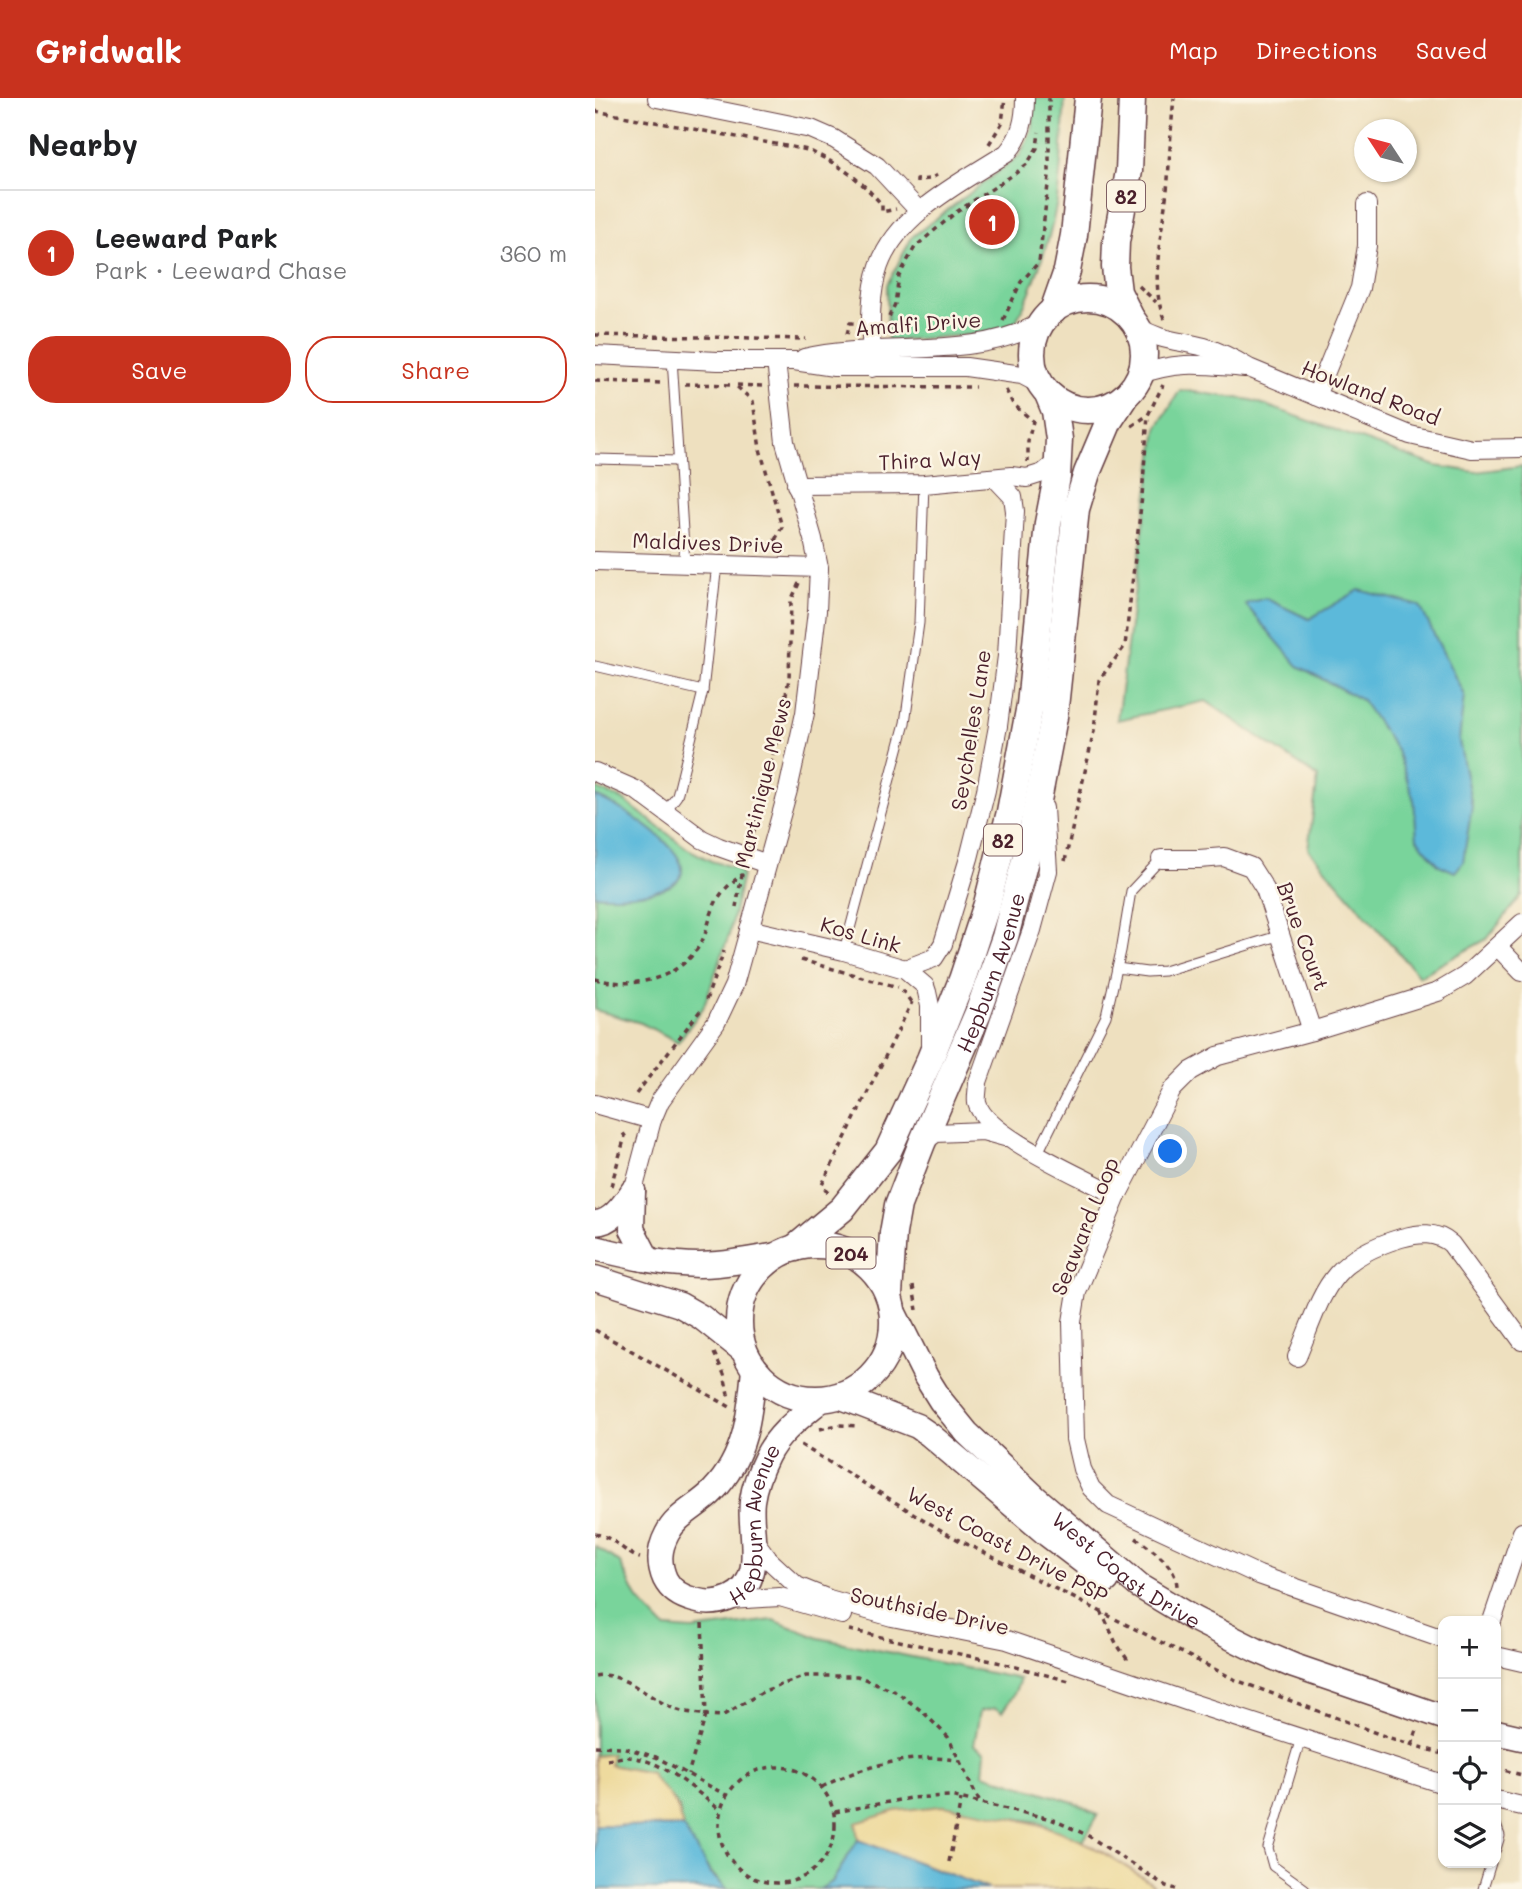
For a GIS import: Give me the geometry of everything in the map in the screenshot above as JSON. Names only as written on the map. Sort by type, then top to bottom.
[{"type":"main road","name":"82","points":[[1044,389],[1036,375],[1032,353],[1035,337],[1067,271],[1074,235],[1088,98]]},
{"type":"main road","name":"82","points":[[1124,398],[1137,382],[1151,377],[1144,363],[1144,351],[1133,321],[1118,292],[1115,267],[1116,242],[1129,171],[1132,98]]},
{"type":"main road","points":[[1047,317],[1074,300],[1098,299],[1110,302],[1133,321]]},
{"type":"main road","points":[[1044,389],[1067,407],[1091,411],[1124,398]]},
{"type":"main road","name":"Hepburn Avenue","points":[[786,1252],[842,1209],[888,1151],[962,980],[987,904],[1010,812],[1030,705],[1048,523],[1059,460],[1058,427],[1044,389]]},
{"type":"main road","name":"Hepburn Avenue","points":[[891,1304],[893,1233],[898,1205],[978,1013],[1005,937],[1031,837],[1055,717],[1076,509],[1087,473],[1109,421],[1124,398]]},
{"type":"main road","points":[[622,1190],[632,1228],[645,1254],[644,1259]]},
{"type":"main road","points":[[595,1223],[610,1218],[622,1190]]},
{"type":"main road","name":"204","points":[[786,1252],[823,1245],[851,1253],[874,1270],[891,1304]]},
{"type":"main road","points":[[595,1248],[644,1259],[692,1265],[717,1264],[786,1252]]},
{"type":"main road","name":"82","points":[[750,1360],[740,1334],[739,1315],[743,1298],[751,1281],[763,1267],[786,1252]]},
{"type":"main road","points":[[595,1278],[680,1305],[701,1317],[750,1360],[773,1386],[796,1397],[830,1398]]},
{"type":"main road","name":"82","points":[[830,1398],[863,1384],[881,1365],[892,1340],[891,1304]]},
{"type":"main road","name":"West Coast Drive","points":[[891,1304],[926,1377],[967,1433],[1037,1499],[1139,1586],[1194,1619],[1256,1650],[1294,1666],[1438,1715]]},
{"type":"main road","name":"Hepburn Avenue","points":[[750,1360],[750,1415],[740,1453],[713,1491],[671,1526],[660,1546],[660,1566],[674,1591],[698,1602],[723,1601],[744,1588],[750,1575],[754,1540],[752,1501],[767,1457],[783,1433],[830,1398]]},
{"type":"main road","name":"West Coast Drive","points":[[830,1398],[917,1426],[1093,1569],[1155,1615],[1206,1643],[1265,1670],[1387,1714],[1438,1729]]},
{"type":"main road","points":[[1501,1733],[1522,1738]]},
{"type":"main road","points":[[1501,1747],[1522,1752]]},
{"type":"street","points":[[657,98],[811,129],[834,139],[877,166],[914,206]]},
{"type":"street","points":[[872,359],[871,324],[879,267],[898,232],[914,206],[1007,153],[1017,141],[1022,129],[1025,98]]},
{"type":"street","points":[[1316,396],[1360,288],[1367,246],[1367,204]]},
{"type":"street","name":"Amalfi Drive","points":[[872,359],[965,346],[1021,334],[1047,317]]},
{"type":"street","name":"Howland Road","points":[[1133,321],[1153,337],[1202,346],[1228,355],[1249,368],[1410,435],[1472,449],[1522,448]]},
{"type":"street","name":"Amalfi Drive","points":[[595,355],[785,361],[834,351],[872,359],[1002,370],[1022,375],[1044,389]]},
{"type":"street","name":"Martinique Mews","points":[[622,1190],[652,1119],[671,1083],[716,1023],[734,985],[788,790],[805,713],[817,611],[819,568],[785,442],[778,386],[785,361]]},
{"type":"street","name":"Howland Road","points":[[1151,377],[1165,366],[1201,364],[1249,368]]},
{"type":"street","name":"Thira Way","points":[[796,485],[924,484],[1011,476],[1036,477],[1059,460]]},
{"type":"street","name":"Seychelles Lane","points":[[905,969],[934,958],[943,944],[969,858],[998,726],[1007,656],[1015,511],[1013,497],[996,478]]},
{"type":"street","name":"Maldives Drive","points":[[595,561],[819,568]]},
{"type":"street","points":[[595,772],[636,790],[702,839],[745,866],[767,864]]},
{"type":"street","points":[[1042,783],[1048,871],[1032,930],[978,1082],[977,1104],[988,1121],[1011,1139],[1117,1196]]},
{"type":"street","name":"Brue Court","points":[[1161,859],[1224,857],[1251,867],[1265,889],[1312,1031]]},
{"type":"street","name":"Seaward Loop","points":[[1438,1637],[1259,1575],[1108,1505],[1091,1488],[1082,1469],[1075,1439],[1072,1322],[1077,1292],[1117,1196],[1172,1090],[1191,1071],[1218,1056],[1312,1031],[1438,992],[1465,976],[1522,923]]},
{"type":"street","name":"Kos Link","points":[[748,929],[844,951],[905,969],[925,986],[927,992],[930,1006],[930,1059]]},
{"type":"street","points":[[1498,947],[1522,972]]},
{"type":"street","points":[[595,1104],[652,1119]]},
{"type":"street","points":[[922,1143],[936,1133],[983,1131],[1011,1139]]},
{"type":"street","points":[[1297,1357],[1328,1284],[1343,1266],[1360,1254],[1415,1235],[1431,1234],[1443,1237],[1451,1244],[1522,1341]]},
{"type":"street","points":[[1494,1616],[1522,1532]]},
{"type":"street","name":"Southside Drive","points":[[754,1540],[769,1560],[797,1586],[829,1599],[893,1617],[1007,1640],[1438,1782]]},
{"type":"street","name":"Southside Drive","points":[[723,1601],[780,1597],[891,1628],[1006,1650],[1125,1681]]},
{"type":"street","points":[[1501,1657],[1522,1662]]},
{"type":"street","points":[[1501,1801],[1522,1806]]},
{"type":"lane","points":[[672,358],[685,563]]},
{"type":"lane","points":[[595,460],[678,461]]},
{"type":"lane","points":[[844,951],[905,723],[919,623],[924,484]]},
{"type":"lane","points":[[665,812],[677,796],[703,691],[717,564]]},
{"type":"lane","points":[[595,666],[703,691]]},
{"type":"lane","points":[[1037,1154],[1105,1016],[1131,891],[1161,859]]},
{"type":"lane","points":[[1117,968],[1164,971],[1281,935]]},
{"type":"lane","points":[[1301,1738],[1268,1848],[1273,1866],[1305,1889]]},
{"type":"lane","points":[[1483,1889],[1489,1868]]},
{"type":"path","points":[[989,144],[1002,124],[1005,98]]},
{"type":"path","points":[[1165,322],[1157,303],[1174,98]]},
{"type":"path","points":[[1001,326],[1021,282],[1039,262],[1049,176],[1046,99]]},
{"type":"path","points":[[595,111],[808,150],[838,164],[861,181],[882,205],[882,212],[914,206],[917,180],[930,179],[942,172]]},
{"type":"path","points":[[841,340],[847,334],[850,323],[880,324],[888,319],[893,312],[899,276],[915,247],[935,228],[1027,163],[1037,148],[1041,123]]},
{"type":"path","points":[[595,335],[813,339]]},
{"type":"path","points":[[1065,861],[1094,731],[1099,680],[1125,646],[1148,415],[1157,399],[1151,377]]},
{"type":"path","points":[[761,557],[782,527],[760,449],[753,401],[735,385],[981,387]]},
{"type":"path","points":[[1005,388],[1013,404],[1033,421],[1028,441],[1027,472]]},
{"type":"path","points":[[735,910],[789,679],[791,601],[799,583],[795,558],[775,540]]},
{"type":"path","points":[[974,749],[982,708]]},
{"type":"path","points":[[595,979],[608,982],[647,982],[662,977],[679,965],[701,942],[719,898],[745,866]]},
{"type":"path","points":[[622,1190],[625,1136],[622,1132],[630,1126],[636,1094],[705,1004],[725,947]]},
{"type":"path","points":[[795,959],[900,988],[911,1002]]},
{"type":"path","points":[[900,988],[905,969]]},
{"type":"path","points":[[595,1330],[731,1408],[723,1374],[713,1352]]},
{"type":"path","name":"West Coast Drive PSP","points":[[797,1443],[949,1535],[1236,1680],[1387,1737],[1438,1752]]},
{"type":"path","points":[[595,1534],[618,1543],[632,1557],[639,1557],[641,1567]]},
{"type":"path","points":[[1165,1585],[1177,1592]]},
{"type":"path","points":[[688,1774],[706,1715],[700,1621]]},
{"type":"path","points":[[846,1630],[1001,1663],[1077,1683]]},
{"type":"path","points":[[595,1676],[603,1674],[621,1681],[677,1710],[722,1716],[764,1691],[806,1676],[857,1676],[895,1690],[923,1712],[947,1737],[981,1805]]},
{"type":"path","points":[[595,1746],[622,1747],[656,1757],[726,1796]]},
{"type":"path","points":[[607,1760],[628,1757],[658,1766],[683,1780],[720,1810]]},
{"type":"path","points":[[822,1787],[843,1776],[886,1764],[941,1757],[960,1761]]},
{"type":"path","points":[[772,1766],[791,1768],[808,1775],[822,1787],[835,1812],[835,1832],[830,1850],[819,1866],[803,1877],[785,1883],[765,1883],[747,1876],[733,1864],[722,1848],[718,1829],[720,1810],[726,1796],[738,1781],[754,1770],[772,1766]]},
{"type":"path","points":[[1501,1769],[1522,1774]]},
{"type":"path","points":[[835,1812],[910,1798],[950,1796],[1051,1819],[1087,1835],[1166,1886],[1176,1889]]},
{"type":"path","points":[[949,1863],[961,1799]]},
{"type":"green space","points":[[1034,98],[1065,98],[1061,166],[1049,236],[1038,271],[1017,320],[1009,332],[888,341],[887,285],[912,237],[1020,155],[1033,127]]},
{"type":"green space","points":[[1180,390],[1251,400],[1436,466],[1476,472],[1522,466],[1522,895],[1487,939],[1419,976],[1308,849],[1318,777],[1206,701],[1117,720],[1157,428]]},
{"type":"green space","points":[[595,788],[622,799],[688,849],[711,861],[736,868],[742,875],[729,935],[703,1008],[678,1042],[641,1023],[595,1010]]},
{"type":"green space","points":[[595,1546],[620,1563],[638,1600],[665,1628],[692,1630],[773,1620],[819,1638],[1020,1679],[1002,1712],[995,1708],[980,1711],[974,1745],[985,1752],[983,1774],[1073,1802],[1098,1815],[1082,1843],[1039,1822],[942,1806],[856,1823],[858,1840],[832,1882],[820,1889],[727,1889],[695,1851],[682,1825],[679,1808],[651,1773],[609,1765],[611,1754],[595,1756]]},
{"type":"sand","points":[[612,1754],[610,1765],[651,1773],[675,1803],[683,1827],[595,1825],[595,1756]]},
{"type":"sand","points":[[942,1806],[1012,1818],[1066,1834],[1092,1846],[1152,1884],[1155,1889],[989,1889],[858,1840],[856,1823],[895,1811]]},
{"type":"water","points":[[1359,590],[1420,606],[1464,695],[1459,741],[1472,806],[1463,862],[1455,872],[1439,865],[1417,839],[1414,800],[1397,751],[1362,700],[1298,666],[1245,604],[1265,598],[1309,619]]},
{"type":"water","points":[[595,796],[617,807],[659,836],[678,858],[682,868],[680,877],[661,890],[631,895],[595,895]]},
{"type":"water","points":[[595,1825],[683,1827],[711,1874],[727,1889],[595,1889]]},
{"type":"water","points":[[858,1840],[989,1889],[820,1889],[832,1882]]},
{"type":"place","name":"Leeward Park","points":[[992,222]]}]
